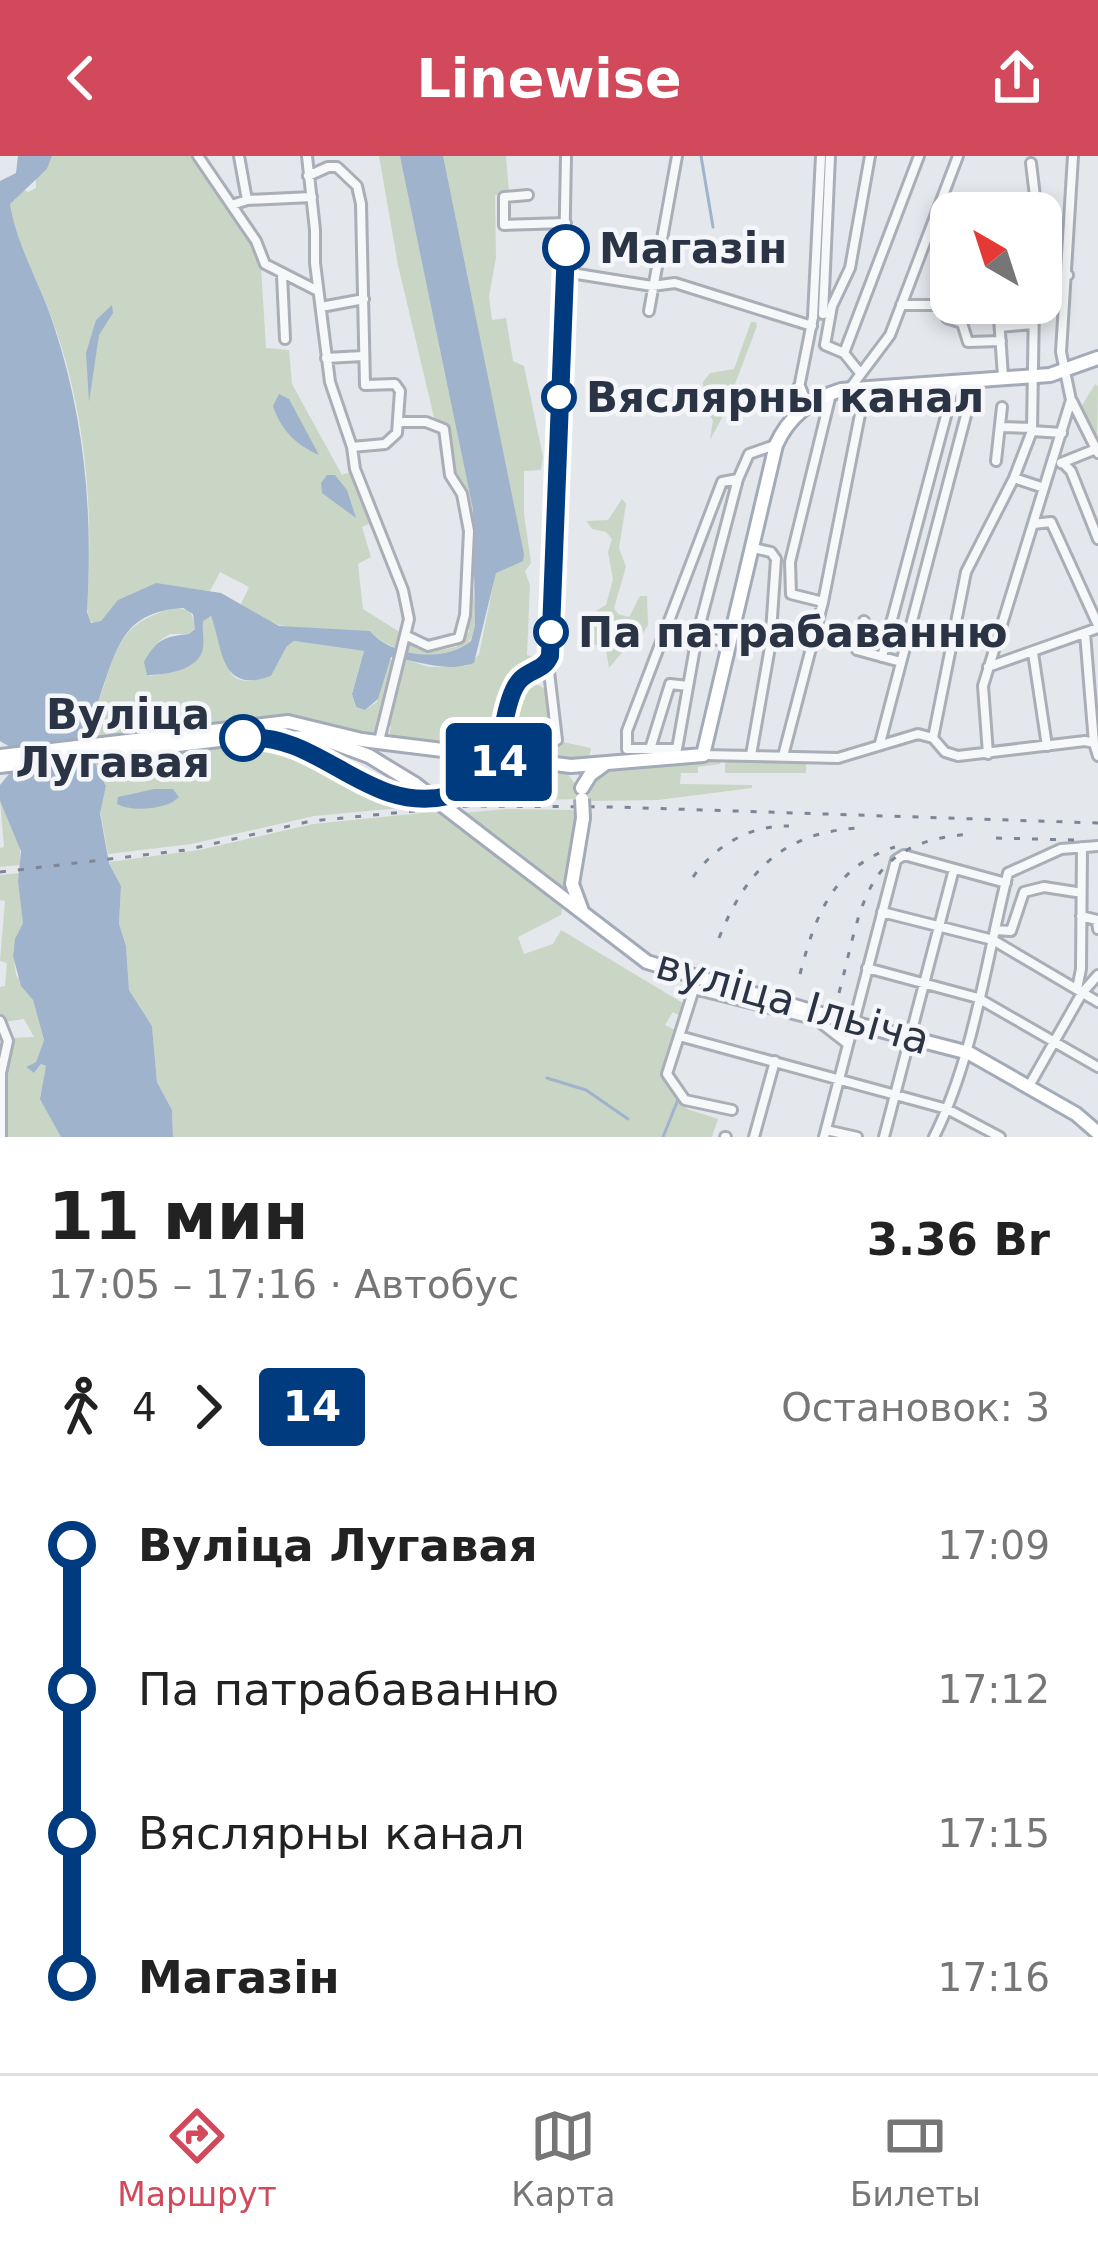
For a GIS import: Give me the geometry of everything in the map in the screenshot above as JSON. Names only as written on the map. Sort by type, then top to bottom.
[{"type":"main road","points":[[0,756],[308,724],[378,742],[583,766],[707,751],[776,445],[797,404],[858,388],[1034,376],[1066,371],[1098,358]]},
{"type":"main road","points":[[261,731],[303,748],[372,789],[411,798],[454,795],[532,761]]},
{"type":"main road","name":"вуліца Ільіча","points":[[261,731],[318,737],[380,761],[647,962],[964,1051],[1096,1125]]},
{"type":"main road","points":[[324,760],[322,748],[333,741]]},
{"type":"main road","points":[[0,766],[126,746]]},
{"type":"main road","points":[[499,757],[500,772]]},
{"type":"main road","points":[[582,793],[590,775],[606,764]]},
{"type":"main road","points":[[583,766],[583,818],[572,884],[585,917]]},
{"type":"street","points":[[198,156],[256,241],[265,264],[318,290]]},
{"type":"street","points":[[239,156],[247,200]]},
{"type":"street","points":[[307,156],[326,358],[355,469],[403,590],[406,639],[378,742]]},
{"type":"street","points":[[557,740],[548,663],[551,555],[560,475],[566,156]]},
{"type":"street","points":[[649,311],[677,156]]},
{"type":"street","points":[[820,318],[825,156]]},
{"type":"street","points":[[797,404],[820,318],[825,156]]},
{"type":"street","points":[[820,318],[850,268],[870,156]]},
{"type":"street","points":[[844,353],[919,156]]},
{"type":"street","points":[[783,756],[823,602],[860,373],[890,335],[958,156]]},
{"type":"street","points":[[1059,462],[1097,451],[1071,400],[1061,352],[1072,156]]},
{"type":"street","points":[[1031,163],[1034,192]]},
{"type":"street","points":[[308,176],[338,167],[359,190],[365,385],[398,386],[398,434],[386,444],[352,447]]},
{"type":"street","points":[[528,195],[503,196],[504,225],[566,223]]},
{"type":"street","points":[[230,206],[247,200],[312,197]]},
{"type":"street","points":[[565,272],[652,286],[676,283],[759,312],[820,318],[829,325]]},
{"type":"street","points":[[1062,274],[1068,274]]},
{"type":"street","points":[[282,275],[285,339]]},
{"type":"street","points":[[321,307],[364,298]]},
{"type":"street","points":[[901,305],[930,305]]},
{"type":"street","points":[[820,318],[829,325]]},
{"type":"street","points":[[962,324],[968,342],[1001,340]]},
{"type":"street","points":[[1000,324],[1003,379]]},
{"type":"street","points":[[933,738],[966,572],[1014,478],[1032,430],[1032,324],[1000,327]]},
{"type":"street","points":[[829,325],[825,347],[844,353],[860,373]]},
{"type":"street","points":[[326,358],[363,356]]},
{"type":"street","points":[[879,744],[975,381]]},
{"type":"street","points":[[882,657],[955,382]]},
{"type":"street","points":[[823,602],[791,594],[790,562],[831,393]]},
{"type":"street","points":[[988,754],[982,686],[1044,488],[1059,462],[1071,400]]},
{"type":"street","points":[[996,461],[1002,407]]},
{"type":"street","points":[[400,422],[426,422],[444,429],[450,475],[462,494],[469,531],[465,615],[459,638],[428,646],[406,639]]},
{"type":"street","points":[[1000,427],[1062,433]]},
{"type":"street","points":[[738,479],[722,482],[627,731],[627,749],[676,749],[697,636],[738,479],[749,454],[776,445]]},
{"type":"street","points":[[1059,462],[1071,471],[1098,539]]},
{"type":"street","points":[[1014,478],[1044,488]]},
{"type":"street","points":[[987,668],[1098,627],[1052,524],[1049,520],[1033,524]]},
{"type":"street","points":[[751,755],[770,647],[776,559],[771,552],[753,548]]},
{"type":"street","points":[[776,559],[790,562]]},
{"type":"street","points":[[864,621],[857,650],[901,662]]},
{"type":"street","points":[[666,630],[730,642]]},
{"type":"street","points":[[1084,633],[1098,756]]},
{"type":"street","points":[[1034,653],[1047,746]]},
{"type":"street","points":[[499,757],[515,687],[548,663]]},
{"type":"street","points":[[650,749],[670,684],[688,686]]},
{"type":"street","points":[[707,751],[838,758],[909,735],[933,738],[950,754],[1094,743]]},
{"type":"street","points":[[934,1137],[964,1051],[1011,870],[1061,849],[1098,846]]},
{"type":"street","points":[[1029,1087],[1080,991],[1082,847]]},
{"type":"street","points":[[857,1137],[825,1134],[899,856],[1006,883]]},
{"type":"street","points":[[884,1137],[953,869]]},
{"type":"street","points":[[882,912],[994,935],[1011,932],[1021,894],[1042,887],[1076,892]]},
{"type":"street","points":[[1082,916],[1098,923]]},
{"type":"street","points":[[994,935],[1098,1002]]},
{"type":"street","points":[[867,968],[978,998],[1098,1066]]},
{"type":"street","points":[[1080,991],[1098,975]]},
{"type":"street","name":"вуліца Ільіча","points":[[679,1036],[697,988],[818,1020],[848,1044]]},
{"type":"street","points":[[0,1021],[8,1041],[1,1072],[1,1136]]},
{"type":"street","points":[[732,1110],[686,1100],[671,1084],[667,1074],[679,1036],[947,1109],[1000,1137]]},
{"type":"street","points":[[754,1137],[775,1061]]},
{"type":"green space","points":[[52,156],[195,156],[254,241],[261,267],[266,348],[289,350],[292,384],[342,475],[353,471],[373,522],[362,527],[371,557],[358,564],[363,609],[431,652],[456,647],[469,632],[464,591],[467,532],[445,464],[398,265],[379,156],[506,156],[509,193],[495,195],[496,257],[489,297],[492,320],[506,318],[513,361],[524,366],[543,457],[541,470],[524,471],[524,514],[531,563],[525,571],[530,585],[527,655],[545,659],[517,678],[493,751],[390,741],[382,736],[389,736],[391,727],[386,724],[401,658],[429,667],[466,666],[479,655],[495,576],[472,578],[472,636],[464,647],[438,656],[392,646],[370,631],[301,629],[268,621],[241,604],[249,587],[220,572],[210,591],[148,588],[125,599],[98,624],[90,621],[88,498],[80,424],[63,352],[10,204],[23,189],[36,188],[36,179]]},
{"type":"green space","points":[[751,322],[757,326],[735,384],[713,397],[723,416],[710,440],[713,420],[706,410],[703,382],[710,373],[734,369]]},
{"type":"green space","points":[[1098,386],[1097,443],[1081,407]]},
{"type":"green space","points":[[622,499],[626,504],[619,548],[626,567],[614,608],[629,617],[640,596],[647,596],[648,625],[635,647],[624,650],[609,668],[606,650],[594,644],[588,633],[596,611],[606,605],[613,579],[608,552],[612,539],[586,521],[608,520]]},
{"type":"green space","points":[[176,608],[190,611],[196,627],[189,634],[170,634],[159,641],[150,676],[192,663],[208,616],[215,619],[232,675],[245,681],[271,676],[294,641],[364,651],[352,693],[355,706],[365,710],[377,702],[388,661],[397,657],[375,735],[371,738],[281,716],[90,741],[94,713],[126,635],[146,619]]},
{"type":"green space","points":[[532,682],[545,689],[558,741],[591,748],[589,758],[564,760],[510,750],[514,702]]},
{"type":"green space","points":[[278,742],[304,752],[365,791],[432,805],[314,816],[191,844],[108,854],[100,810],[106,786],[93,761],[221,743]]},
{"type":"green space","points":[[717,757],[720,764],[698,767],[698,773],[681,773],[680,784],[752,788],[658,800],[589,801],[585,797],[588,781],[607,769]]},
{"type":"green space","points":[[725,759],[806,760],[806,773],[725,773]]},
{"type":"green space","points":[[535,769],[567,773],[577,786],[578,799],[540,800],[542,775]]},
{"type":"green space","points":[[0,801],[20,847],[20,865],[0,867],[0,848],[4,847]]},
{"type":"green space","points":[[572,810],[579,816],[570,893],[566,895],[461,813]]},
{"type":"green space","points":[[445,814],[562,908],[561,915],[518,937],[524,954],[553,944],[561,930],[686,1005],[682,1017],[673,1012],[665,1025],[677,1031],[665,1078],[687,1109],[718,1119],[712,1137],[173,1137],[172,1110],[157,1082],[152,1026],[129,990],[126,946],[119,924],[121,886],[109,862],[199,850],[313,824]]},
{"type":"green space","points":[[20,873],[23,923],[13,951],[16,975],[33,1000],[44,1040],[36,1062],[26,1067],[34,1073],[41,1064],[46,1066],[47,1079],[40,1095],[61,1137],[3,1137],[5,1063],[12,1038],[34,1037],[24,1019],[4,1022],[0,1015],[0,987],[5,986],[7,963],[0,961],[5,901],[0,900],[0,875]]},
{"type":"water","points":[[18,156],[52,156],[47,169],[10,204],[65,361],[80,432],[91,623],[101,621],[118,600],[156,583],[221,593],[279,626],[370,631],[391,646],[418,654],[447,653],[471,641],[475,625],[473,509],[400,156],[443,156],[524,554],[523,561],[496,573],[474,663],[443,667],[391,657],[378,699],[365,710],[356,707],[352,694],[364,651],[294,641],[271,676],[241,679],[226,665],[211,616],[203,621],[203,649],[193,664],[147,675],[144,662],[157,644],[195,629],[193,614],[183,608],[149,616],[120,643],[94,714],[91,748],[106,786],[100,813],[109,863],[121,886],[119,924],[126,946],[129,990],[152,1026],[157,1082],[172,1110],[173,1137],[61,1137],[40,1099],[46,1066],[41,1064],[34,1073],[26,1067],[36,1062],[44,1040],[13,956],[23,923],[18,881],[21,851],[0,801],[0,785],[13,769],[10,747],[0,741],[0,181],[16,173]]},
{"type":"water","points":[[112,305],[113,313],[99,335],[89,402],[86,353],[96,320]]},
{"type":"water","points":[[279,394],[289,399],[319,455],[296,441],[280,422],[273,406]]},
{"type":"water","points":[[327,475],[335,475],[347,490],[356,518],[322,493],[321,483]]},
{"type":"water","points":[[173,789],[179,797],[149,808],[117,804],[118,797]]},
{"type":"waterway","points":[[701,156],[713,227]]},
{"type":"waterway","points":[[547,1078],[586,1090],[628,1119]]},
{"type":"waterway","points":[[663,1137],[679,1097]]},
{"type":"railway","points":[[0,872],[186,850],[311,821],[467,806],[1098,823]]},
{"type":"railway","points":[[693,877],[735,839],[761,829],[789,826]]},
{"type":"railway","points":[[719,938],[742,893],[771,859],[809,837],[859,828]]},
{"type":"railway","points":[[839,993],[863,904],[889,863],[937,839],[974,834]]},
{"type":"railway","points":[[996,838],[1074,840]]},
{"type":"railway","points":[[800,974],[812,932],[830,896],[856,867],[895,847]]},
{"type":"bus line","name":"14","points":[[243,738],[267,736],[288,742],[362,784],[411,798],[454,795],[500,772],[513,691],[522,678],[545,666],[550,656],[566,248]]},
{"type":"place","name":"Магазін","points":[[566,248]]},
{"type":"place","name":"Вяслярны канал","points":[[559,397]]},
{"type":"place","name":"Па патрабаванню","points":[[551,632]]},
{"type":"place","name":"Вуліца Лугавая","points":[[243,738]]}]
